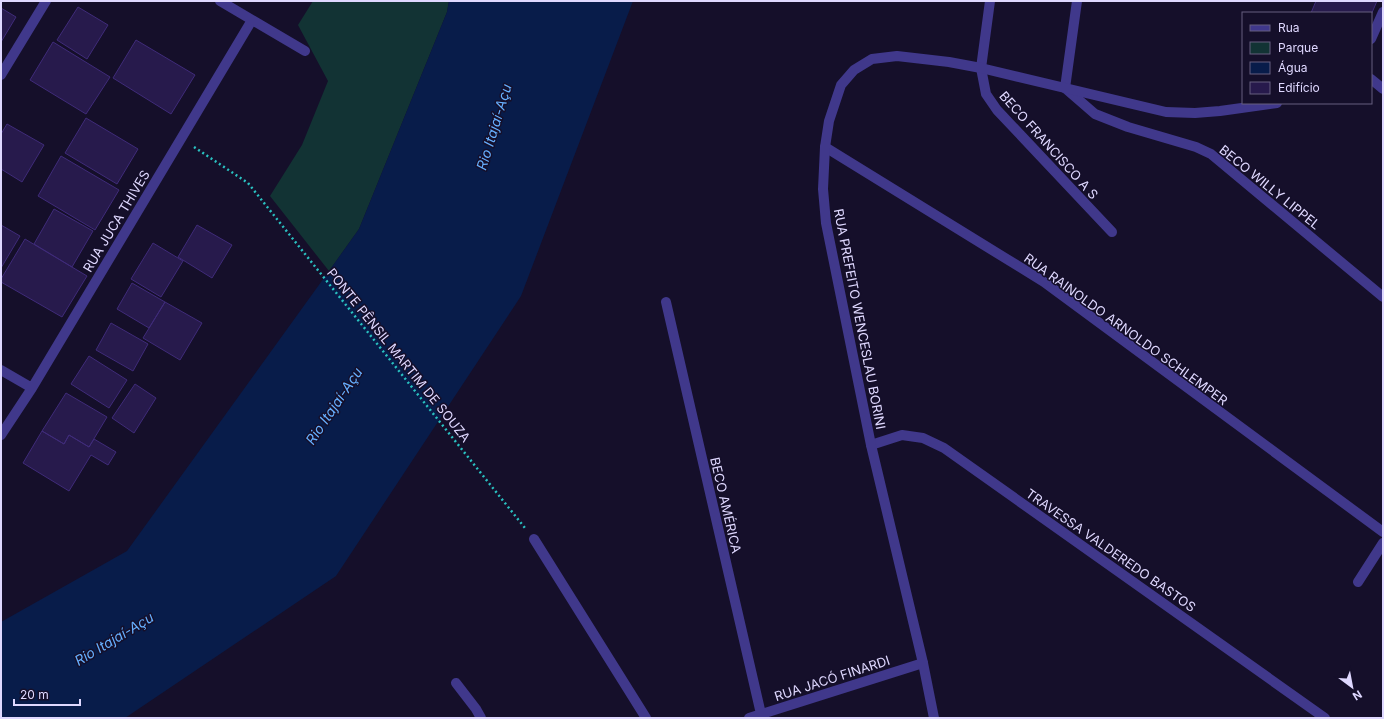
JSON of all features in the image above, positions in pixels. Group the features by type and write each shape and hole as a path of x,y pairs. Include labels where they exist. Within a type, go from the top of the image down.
{"street":[{"path":"1,75 46,1"},
{"path":"220,1 305,51"},
{"name":"BECO FRANCISCO A S","path":"990,1 981,68 986,94 997,110 1112,232"},
{"path":"1065,88 1077,1"},
{"path":"1372,37 1383,12"},
{"name":"RUA JUCA THIVES","path":"1,435 32,388 180,138 252,20"},
{"name":"RUA PREFEITO WENCESLAU BORINI","path":"934,718 923,663 871,446 826,223 823,189 825,147 829,120 841,85 854,70 872,59 897,56 949,62 981,68 1166,112 1195,113 1270,104"},
{"path":"1372,80 1383,89"},
{"name":"BECO WILLY LIPPEL","path":"1065,88 1094,114 1128,127 1189,145 1211,154 1383,297"},
{"name":"RUA RAINOLDO ARNOLDO SCHLEMPER","path":"825,147 1044,282 1383,532"},
{"name":"BECO AMÉRICA","path":"666,302 761,714"},
{"path":"1,370 32,388"},
{"name":"TRAVESSA VALDEREDO BASTOS","path":"871,446 902,436 923,438 944,448 1325,718"},
{"path":"534,539 646,718"},
{"path":"1358,582 1383,542"},
{"name":"RUA JACÓ FINARDI","path":"749,718 923,663"},
{"path":"456,683 481,718"}],"path":[{"name":"PONTE PÊNSIL MARTIM DE SOUZA","path":"180,138 248,183 534,539"}],"green space":[{"path":"313,1 449,1 447,12 359,229 329,271 270,196 302,145 328,81 298,25"}],"water":[{"name":"Rio Itajaí-Açu","path":"449,1 633,1 521,296 336,576 125,718 1,718 1,622 127,551 329,271 359,229 447,12"}],"building":[{"path":"1316,1 1377,1 1372,13 1311,12"},
{"path":"78,7 108,25 87,59 57,40"},
{"path":"1,8 16,17 1,42"},
{"path":"136,40 195,75 171,114 113,78"},
{"path":"53,42 110,77 86,114 30,80"},
{"path":"86,118 138,149 117,184 65,153"},
{"path":"7,124 44,145 22,182 1,169 1,134"},
{"path":"61,156 119,190 95,230 38,196"},
{"path":"54,209 93,231 72,267 34,244"},
{"path":"1,225 20,236 1,268"},
{"path":"197,225 232,245 212,278 178,257"},
{"path":"25,239 87,276 62,317 1,282 1,279"},
{"path":"153,243 183,261 161,297 131,279"},
{"path":"132,283 165,302 149,328 117,309"},
{"path":"165,302 202,323 180,360 143,338"},
{"path":"111,323 148,344 133,371 96,350"},
{"path":"89,356 127,380 109,408 71,384"},
{"path":"135,384 156,398 134,433 112,418"},
{"path":"66,393 107,417 89,447 69,435 64,444 42,431"},
{"path":"42,431 64,444 69,435 89,447 94,439 116,452 108,465 91,455 69,491 23,463"}]}
